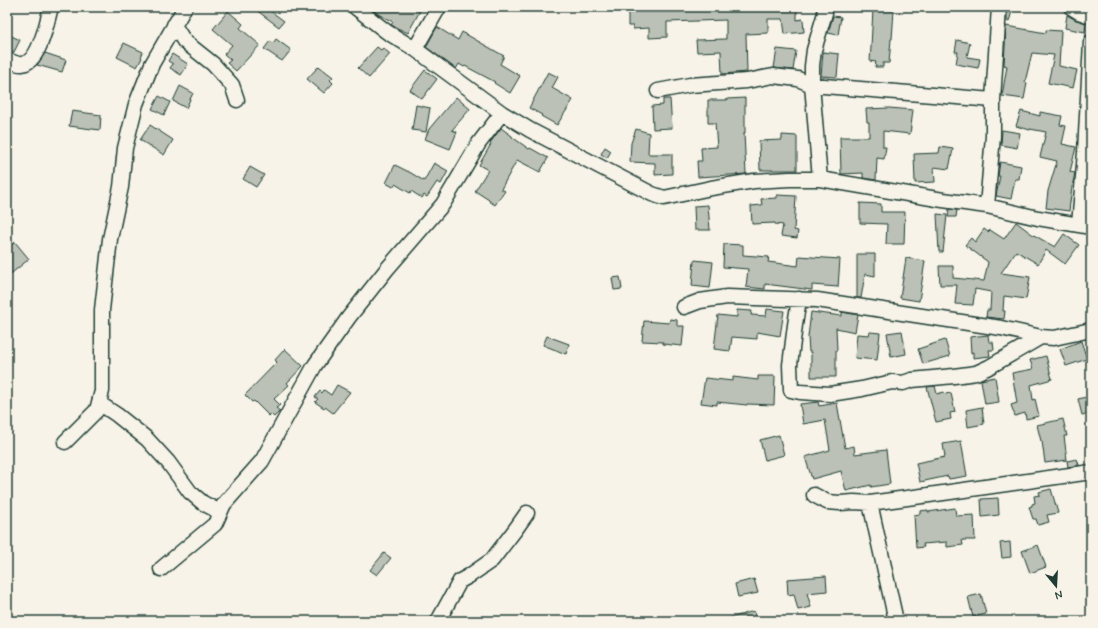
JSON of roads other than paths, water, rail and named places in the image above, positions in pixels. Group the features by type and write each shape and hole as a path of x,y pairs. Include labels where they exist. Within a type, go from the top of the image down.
{"street":[{"path":"7,60 22,64 32,60 39,48 51,7"},
{"path":"65,442 97,410 99,403 102,391 102,310 110,239 120,187 125,148 136,104 152,64 185,7"},
{"path":"355,7 387,32 415,49 502,113 537,134 652,194 664,198 754,181 820,179 987,206 1038,218 1085,226 1084,152 1091,42"},
{"path":"415,49 439,7"},
{"path":"820,179 812,85 812,66 814,50 825,13 824,7"},
{"path":"987,206 993,136 993,100 999,7"},
{"path":"1071,7 1091,16"},
{"path":"174,25 184,41 213,64 232,85 237,100"},
{"path":"658,91 690,85 747,81 774,76 798,79 812,85 993,100"},
{"path":"161,570 215,524 224,504 262,461 315,365 349,317 387,268 443,204 479,143 502,113"},
{"path":"684,307 700,301 727,297 817,300 1001,328 1041,338 1054,338 1091,330"},
{"path":"799,299 794,325 790,364 791,390 800,392 830,394 892,382 903,383 912,380 976,373 1041,338"},
{"path":"99,403 147,439 168,462 190,492 202,503 220,512"},
{"path":"814,495 827,502 870,503 1091,472"},
{"path":"870,503 896,621"},
{"path":"438,621 460,581 492,560 527,513"}]}
